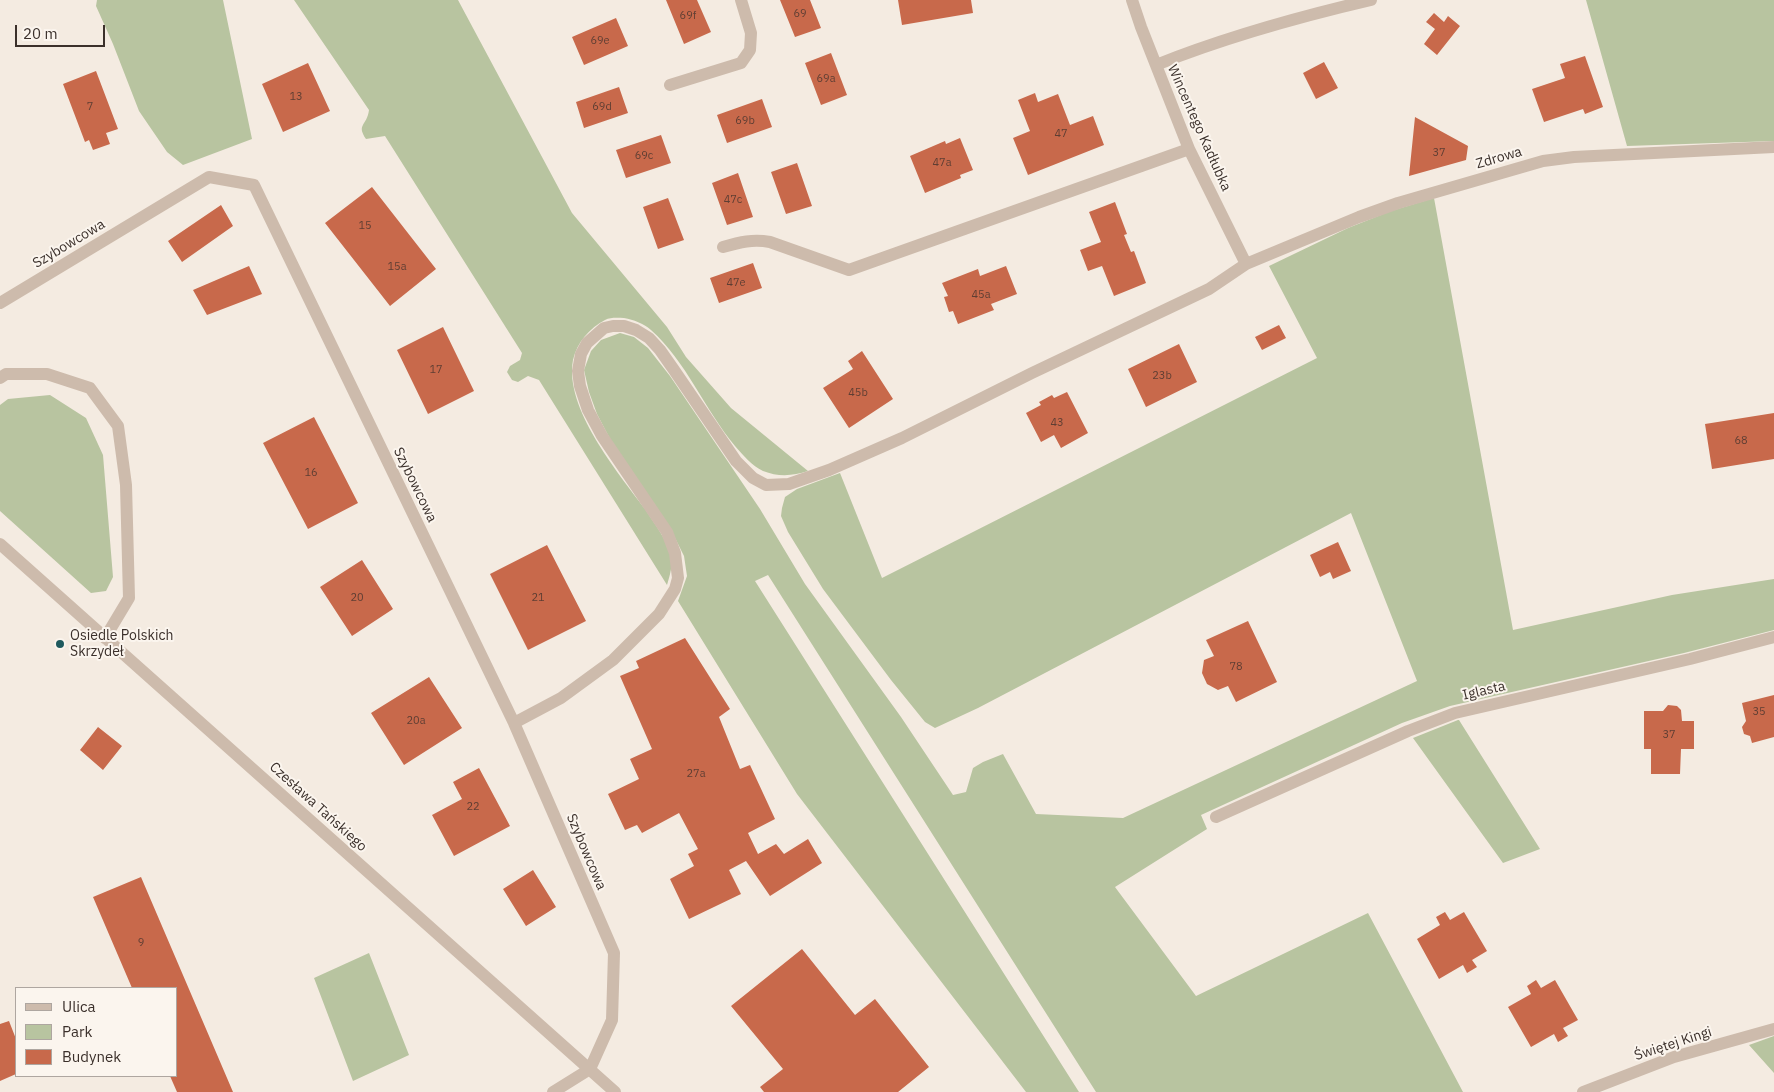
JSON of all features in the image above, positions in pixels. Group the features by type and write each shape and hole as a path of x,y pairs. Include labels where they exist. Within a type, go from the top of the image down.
{"street":[{"path":"670,85 741,63 750,50 751,33 741,0"},
{"name":"Wincentego Kadłubka","path":"1132,0 1189,150 1246,264"},
{"path":"1156,65 1193,50 1271,25 1371,0"},
{"name":"Zdrowa","path":"514,723 561,698 613,660 659,614 675,590 678,578 675,553 667,532 602,436 588,410 580,386 578,371 581,354 587,343 604,328 624,326 636,330 649,338 660,350 736,461 753,478 766,485 778,486 829,470 902,438 1209,288 1246,264 1359,217 1398,203 1543,161 1574,157 1774,147"},
{"path":"723,247 747,240 764,241 850,270 1189,150"},
{"name":"Szybowcowa","path":"0,302 209,177 254,185 514,723 614,953 612,1020 590,1069"},
{"path":"0,378 6,374 47,374 90,388 118,426 126,485 129,598 105,638"},
{"name":"Czesława Tańskiego","path":"0,544 616,1092"},
{"name":"Iglasta","path":"1216,817 1408,731 1455,713 1690,659 1774,637"},
{"name":"Świętej Kingi","path":"1584,1092 1674,1057 1774,1029"},
{"path":"553,1092 590,1069"}],"green space":[{"path":"97,0 223,0 252,139 183,165 167,152 139,111 96,6"},
{"path":"294,0 458,0 572,213 667,327 686,357 731,408 808,471 791,475 774,474 759,469 744,457 724,432 675,356 648,328 624,318 607,319 594,327 581,342 573,360 572,379 577,398 584,418 595,438 660,531 666,543 672,562 667,585 539,380 528,376 518,382 512,380 507,372 510,366 520,360 522,353 385,136 366,139 362,127 369,110"},
{"path":"1586,0 1774,0 1774,141 1627,146"},
{"path":"1434,198 1513,630 1672,595 1774,579 1774,630 1684,653 1450,706 1402,723 1201,815 1207,829 1115,887 1196,996 1368,913 1463,1092 1096,1092 768,575 755,581 1079,1092 1026,1092 797,794 678,601 687,576 684,556 672,532 609,437 597,414 584,370 591,351 601,340 620,333 634,337 648,348 670,376 760,509 805,584 901,717 953,795 966,792 973,768 1003,754 1036,814 1123,818 1417,681 1351,513 978,708 935,728 925,722 891,680 823,589 788,532 781,516 785,497 797,489 840,473 882,578 1317,358 1269,266 1348,228 1391,211"},
{"path":"50,395 86,418 103,455 113,577 106,591 91,593 0,511 0,405 8,399"},
{"path":"1459,720 1540,849 1503,863 1413,738"},
{"path":"369,953 409,1055 353,1081 314,978"},
{"path":"1774,1036 1774,1073 1749,1045"}],"building":[{"path":"666,0 697,0 711,32 684,44"},
{"path":"780,0 810,0 821,28 795,37"},
{"path":"898,0 971,0 973,13 902,25"},
{"path":"1434,13 1444,22 1448,16 1460,26 1437,55 1424,44 1435,29 1426,22"},
{"path":"616,18 628,46 584,65 572,37"},
{"path":"831,53 847,95 821,105 805,63"},
{"path":"1585,56 1603,107 1585,114 1583,109 1544,122 1532,89 1565,78 1560,64"},
{"path":"1324,62 1338,88 1316,99 1303,73"},
{"path":"308,63 330,111 283,132 262,84"},
{"path":"96,71 118,129 106,133 110,144 93,150 89,140 85,142 63,84"},
{"path":"619,87 628,113 584,128 576,102"},
{"path":"1035,93 1038,102 1058,94 1070,125 1093,116 1104,145 1028,175 1013,138 1030,131 1018,100"},
{"path":"762,99 772,127 727,143 717,115"},
{"path":"1415,117 1468,146 1466,160 1409,176"},
{"path":"661,135 671,163 626,178 616,150"},
{"path":"960,138 973,170 960,175 961,178 925,193 910,156 945,141 946,144"},
{"path":"797,163 812,206 786,214 771,172"},
{"path":"738,173 753,217 727,225 712,183"},
{"path":"372,187 436,269 390,306 325,223"},
{"path":"668,198 684,240 658,249 643,207"},
{"path":"1115,202 1127,234 1124,235 1131,252 1134,251 1146,283 1114,296 1102,266 1088,271 1080,250 1101,242 1089,212"},
{"path":"221,205 233,226 182,262 168,241"},
{"path":"753,263 762,288 719,303 710,278"},
{"path":"249,266 262,294 207,315 193,290"},
{"path":"1006,266 1017,294 991,304 994,310 958,324 953,311 949,312 944,297 948,296 942,283 978,269 980,276"},
{"path":"1279,325 1286,338 1262,350 1255,337"},
{"path":"443,327 474,391 428,414 397,350"},
{"path":"1179,344 1197,382 1146,407 1128,369"},
{"path":"862,351 893,399 849,428 823,388 853,369 848,361"},
{"path":"1067,392 1088,433 1061,448 1054,435 1041,442 1026,413 1041,405 1039,402 1052,395 1054,398"},
{"path":"1774,413 1774,459 1712,469 1705,424"},
{"path":"314,417 358,503 308,529 263,443"},
{"path":"1338,542 1351,571 1333,579 1330,572 1320,577 1310,555"},
{"path":"547,545 586,621 528,650 490,574"},
{"path":"362,560 393,609 352,636 320,587"},
{"path":"1248,621 1277,682 1236,702 1228,686 1218,690 1207,684 1202,673 1204,660 1214,656 1206,640"},
{"path":"685,638 730,709 719,717 740,769 750,765 775,819 748,833 758,854 776,844 784,854 808,839 822,863 770,896 746,861 729,870 741,894 689,919 670,879 694,866 688,854 698,849 679,813 642,833 637,825 625,830 608,794 639,779 630,759 652,749 620,676 639,668 636,661"},
{"path":"429,677 462,728 404,765 371,713"},
{"path":"1774,695 1774,737 1752,743 1750,736 1744,734 1742,727 1746,721 1742,703"},
{"path":"1668,705 1677,706 1681,710 1682,721 1694,721 1694,749 1681,749 1680,774 1651,774 1651,749 1644,749 1644,711 1663,711"},
{"path":"98,727 122,746 103,770 80,750"},
{"path":"479,768 510,826 454,856 432,815 462,799 453,782"},
{"path":"533,870 556,907 526,926 503,889"},
{"path":"141,877 233,1092 177,1092 170,1077 178,1077 178,987 132,987 93,897"},
{"path":"1445,912 1450,920 1464,912 1487,951 1472,960 1477,967 1467,973 1463,965 1439,979 1417,939 1440,925 1436,917"},
{"path":"802,949 855,1015 875,999 929,1067 898,1092 764,1092 760,1087 783,1069 731,1006"},
{"path":"1536,980 1541,988 1555,980 1578,1020 1563,1028 1568,1036 1558,1042 1554,1034 1531,1047 1508,1007 1531,994 1527,986"},
{"path":"9,1021 15,1036 15,1074 0,1081 0,1024"}],"place":[{"name":"Osiedle Polskich Skrzydeł","path":"60,644"}]}
